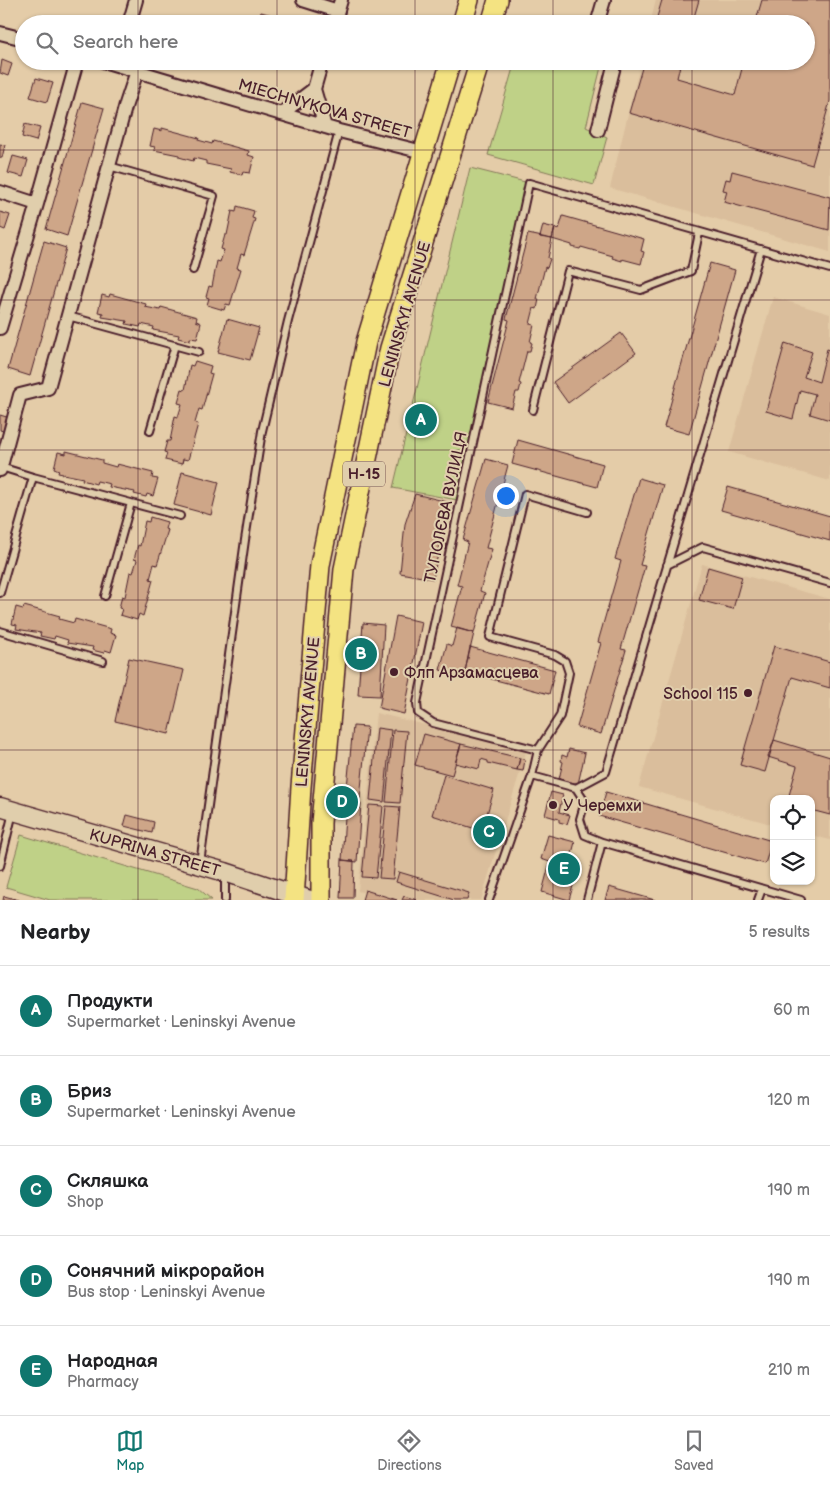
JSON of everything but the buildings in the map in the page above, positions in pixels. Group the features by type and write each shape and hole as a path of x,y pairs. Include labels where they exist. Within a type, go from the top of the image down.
{"main road":[{"path":"465,15 469,0"},
{"path":"494,15 498,0"},
{"name":"LENINSKYI AVENUE","path":"299,898 301,787 320,566 366,342 448,70"},
{"name":"LENINSKYI AVENUE","path":"321,900 321,822 344,570 390,348 477,70"},
{"name":"KUPRINA STREET","path":"7,809 225,872 299,898"}],"street":[{"path":"132,15 136,0"},
{"path":"303,0 339,5"},
{"path":"600,15 604,0"},
{"path":"0,32 15,36"},
{"path":"0,328 38,204 75,70"},
{"path":"0,468 20,395 48,388 134,70"},
{"name":"MIECHNYKOVA STREET","path":"147,70 281,114 423,152"},
{"path":"319,70 314,89 325,127"},
{"path":"598,130 613,70"},
{"path":"281,114 314,89"},
{"path":"0,192 38,204"}],"lane":[{"path":"200,865 262,431 288,321 339,131"},
{"path":"109,166 214,196 193,270"},
{"name":"ТУПОЛЄВА ВУЛИЦЯ","path":"538,750 434,723 418,714 417,703 530,183 699,232"},
{"path":"533,410 568,270 641,290 691,271 699,232 830,269"},
{"path":"532,776 576,788 606,772 761,249"},
{"path":"68,316 199,352"},
{"path":"150,431 175,345"},
{"path":"0,468 180,516"},
{"path":"0,593 32,477"},
{"path":"489,900 532,776 538,750 560,716 569,673 565,661 555,655 490,637 525,494 587,512"},
{"path":"105,596 131,503"},
{"path":"667,565 703,547 830,583"},
{"path":"0,631 104,661"},
{"path":"576,788 584,802 580,819 585,835 602,842 801,900"},
{"path":"0,862 7,809"},
{"path":"587,900 602,842"},
{"path":"225,872 225,900"},
{"path":"758,900 762,889"}],"shaded area":[{"path":"656,0 830,0 830,252 610,188 639,70 815,70 815,15 652,15"},
{"path":"773,297 830,314 830,481 729,452"},
{"name":"School 115","path":"702,564 830,599 830,840 815,836 815,795 770,795 770,824 639,787"},
{"path":"376,713 527,749 481,900 388,900 358,891"}],"green space":[{"path":"512,70 600,70 586,127 607,137 594,185 488,155"},
{"path":"470,168 529,183 457,500 393,488"},
{"path":"21,835 198,888 212,900 50,900 6,887"}],"place":[{"name":"Продукти","path":"421,420"},
{"name":"Бриз","path":"361,654"},
{"name":"Флп Арзамасцева","path":"394,672"},
{"name":"School 115","path":"748,693"},
{"name":"Сонячний мікрорайон","path":"342,802"},
{"name":"У Черемхи","path":"553,805"},
{"name":"Скляшка","path":"489,832"},
{"name":"Народная","path":"564,869"}]}
